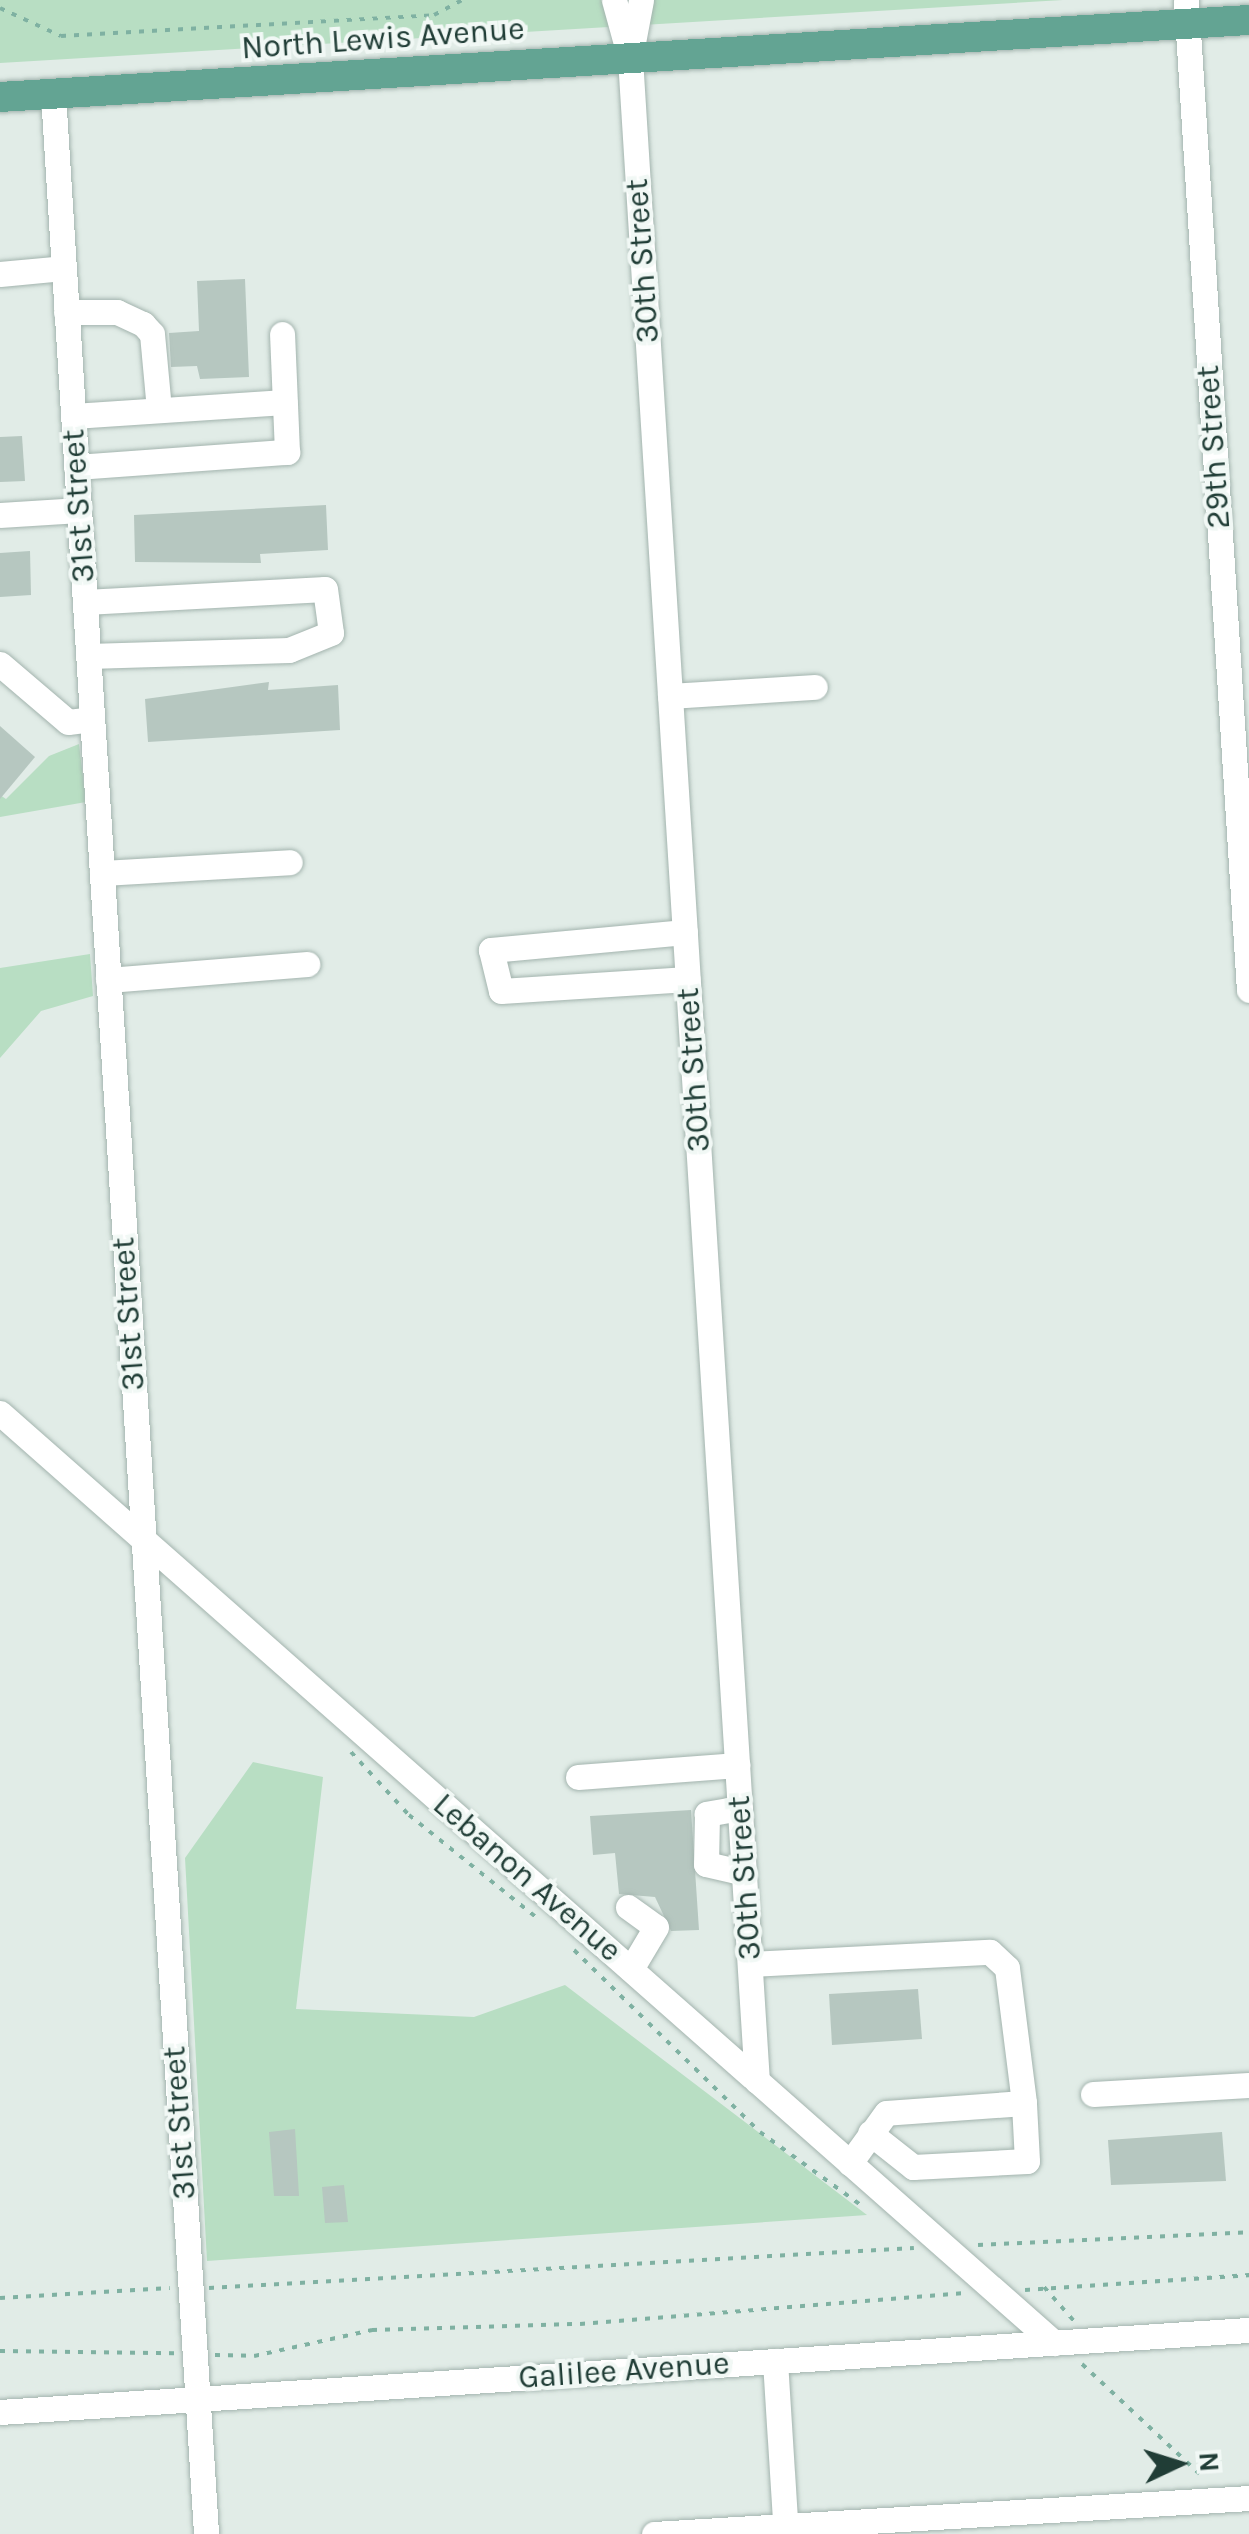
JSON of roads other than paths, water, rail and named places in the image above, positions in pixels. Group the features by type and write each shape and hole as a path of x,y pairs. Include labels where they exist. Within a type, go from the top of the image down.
{"main road":[{"name":"North Lewis Avenue","path":"0,98 630,58 1186,12 1249,20"}],"street":[{"path":"614,0 630,58"},
{"path":"630,58 641,0"},
{"name":"29th Street","path":"1186,12 1249,990"},
{"name":"30th Street","path":"630,58 757,2081"},
{"name":"31st Street","path":"53,94 206,2534"},
{"path":"0,274 63,268"},
{"path":"66,312 116,312 143,324 152,334 159,410"},
{"path":"76,466 288,452 282,334"},
{"path":"73,416 285,402"},
{"path":"0,515 79,510"},
{"path":"85,602 325,589 331,632 290,650 88,656"},
{"path":"0,664 68,722 92,719"},
{"path":"670,696 814,688"},
{"path":"102,873 290,862"},
{"path":"685,932 491,950 501,991 688,980"},
{"path":"108,980 307,964"},
{"name":"Lebanon Avenue","path":"0,1413 1054,2343"},
{"path":"578,1777 738,1765"},
{"path":"740,1808 707,1814 706,1864 744,1873"},
{"path":"628,1907 656,1927 631,1970"},
{"path":"750,1964 994,1954 1011,1979 1026,2162 913,2167 870,2133"},
{"path":"1093,2094 1249,2085"},
{"path":"850,2163 886,2113 1024,2104"},
{"name":"Galilee Avenue","path":"0,2412 1249,2330"},
{"path":"775,2361 786,2530"},
{"path":"654,2534 786,2530 1249,2498"}]}
